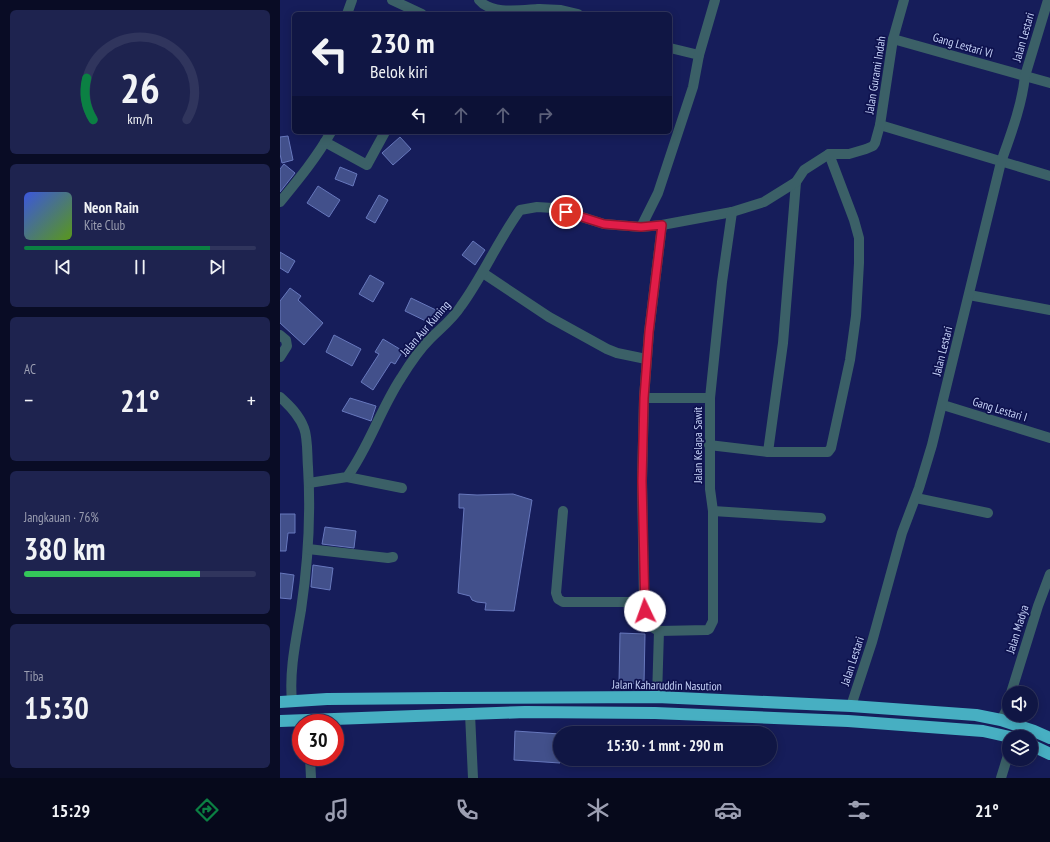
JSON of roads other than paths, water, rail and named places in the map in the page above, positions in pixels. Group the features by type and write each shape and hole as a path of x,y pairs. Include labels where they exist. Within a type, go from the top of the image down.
{"highway":[{"name":"Jalan Kaharuddin Nasution","path":"286,702 444,698 657,697 851,706 976,714 1001,720 1050,738"},
{"path":"562,712 563,698"},
{"path":"344,720 470,714 562,712 655,713 848,721 984,731 1002,735"},
{"path":"280,721 292,721"},
{"path":"1038,748 1050,754"}],"street":[{"path":"347,12 352,0"},
{"path":"392,0 418,12"},
{"path":"479,0 487,7 508,11 538,12 561,10 570,12"},
{"path":"641,227 658,193 693,88 699,56 715,0"},
{"name":"Jalan Gurami Indah","path":"829,154 849,154 866,149 875,143 880,126 893,39 904,0"},
{"name":"Jalan Lestari","path":"851,706 872,642 902,533 916,498 932,445 970,295 1001,162 1022,96 1025,76 1048,0"},
{"name":"Gang Lestari VI","path":"893,39 1050,83"},
{"path":"672,49 699,56"},
{"path":"880,126 1050,176"},
{"path":"280,202 330,134"},
{"path":"325,142 367,164 384,134"},
{"path":"641,227 662,225 732,212 764,202 796,182 804,170 829,154 854,220 859,238 856,316 850,360 830,451 822,453 768,452 709,445"},
{"path":"768,452 783,343 796,182"},
{"name":"Jalan Aur Kuning","path":"347,477 357,463 400,380 417,355 461,307 520,210 537,207 553,208 604,224 641,227"},
{"name":"Jalan Kelapa Sawit","path":"659,631 707,630 713,621 713,511 710,489 709,445 710,398 722,282 732,212"},
{"path":"657,697 659,631 647,624 644,602 642,481 646,359 662,225"},
{"path":"483,272 549,317 607,349 617,353 646,359"},
{"path":"970,295 1050,310"},
{"path":"280,335 286,340 287,346 280,357"},
{"path":"280,397 293,409 305,430 309,483 308,549 301,610 296,634 291,691 286,702"},
{"path":"644,398 710,398"},
{"name":"Gang Lestari I","path":"943,405 1050,438"},
{"path":"309,483 347,477 402,488"},
{"path":"916,498 988,513"},
{"path":"563,511 556,593 558,599 562,602 644,602"},
{"path":"713,511 822,518"},
{"path":"308,549 388,558 393,557"},
{"name":"Jalan Madya","path":"1013,686 1038,606 1050,574"},
{"path":"470,714 473,778"},
{"path":"310,766 311,778"},
{"path":"1001,778 1005,766"}]}
